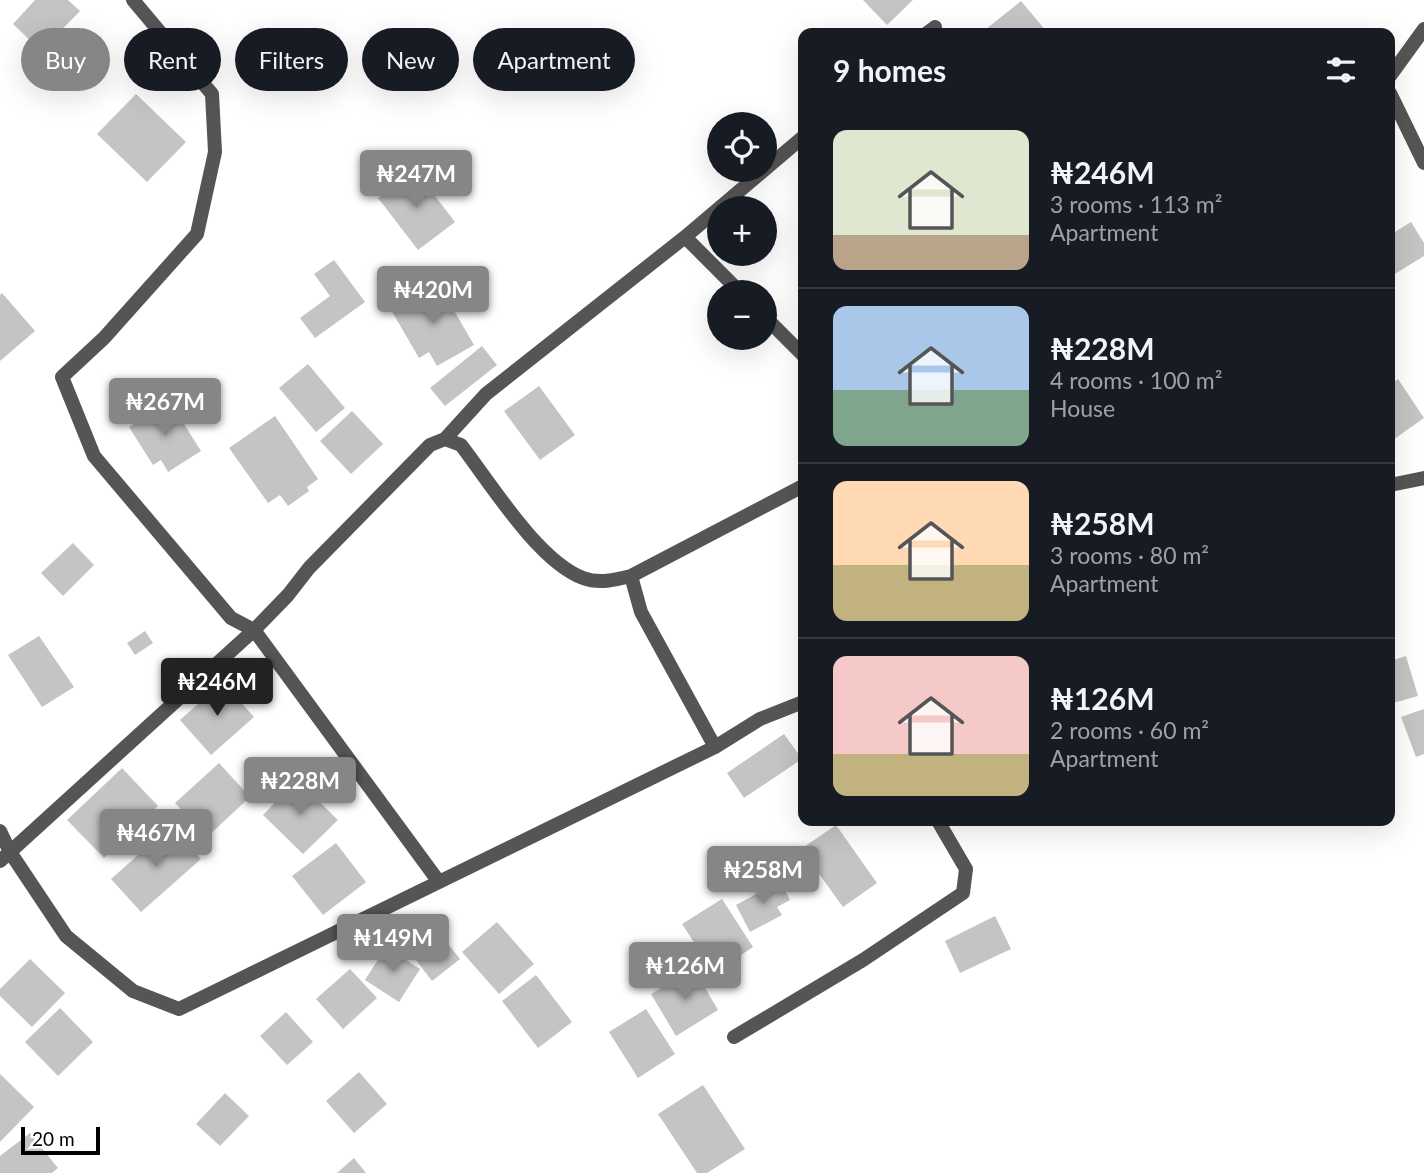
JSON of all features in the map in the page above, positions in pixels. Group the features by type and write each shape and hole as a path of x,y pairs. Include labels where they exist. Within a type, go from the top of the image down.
{"street":[{"path":"133,0 212,94 215,152 197,234 104,338 62,377 94,456 231,618 254,630 439,882"},
{"path":"1395,69 1424,29"},
{"path":"1395,103 1424,163"},
{"path":"5,856 254,630 288,596 309,568 359,515 430,445 445,439 486,394 685,237 798,142"},
{"path":"685,237 728,280"},
{"path":"777,329 798,350"},
{"path":"445,439 461,444 539,547 560,566 585,579 608,581 631,576 798,489"},
{"path":"1395,484 1424,478"},
{"path":"631,576 641,612 715,747"},
{"path":"0,831 5,856 66,936 133,991 179,1009 715,747 760,719 798,704"},
{"path":"734,1037 863,960 963,893 966,869 941,826"}],"building":[{"path":"35,0 68,0 80,11 63,28 21,28 21,32 13,24"},
{"path":"863,0 913,0 887,25"},
{"path":"1021,1 1044,28 987,28"},
{"path":"136,94 186,142 147,182 97,134"},
{"path":"415,170 455,222 418,250 378,198"},
{"path":"1411,222 1424,243 1424,256 1395,274 1395,232"},
{"path":"334,260 365,302 315,338 300,318 330,296 314,274"},
{"path":"438,283 474,345 437,366 429,352 419,358 391,310"},
{"path":"2,293 35,331 0,361 0,295"},
{"path":"482,346 497,365 445,406 430,388"},
{"path":"308,364 345,408 316,432 279,388"},
{"path":"1398,379 1424,418 1395,438 1395,381"},
{"path":"539,386 575,435 540,460 504,411"},
{"path":"170,402 201,451 168,472 161,460 153,465 129,427"},
{"path":"352,411 383,444 351,474 320,441"},
{"path":"275,416 318,479 307,487 309,491 288,506 280,495 268,503 229,448"},
{"path":"73,543 94,565 63,596 41,573"},
{"path":"145,631 153,643 135,655 127,643"},
{"path":"39,636 74,687 42,707 8,655"},
{"path":"1406,656 1418,696 1395,703 1395,659"},
{"path":"223,682 254,717 211,755 180,720"},
{"path":"1424,709 1424,754 1416,757 1401,717"},
{"path":"784,734 798,753 798,762 744,798 727,773"},
{"path":"219,763 250,797 207,837 175,803"},
{"path":"122,768 158,806 104,858 67,820"},
{"path":"297,780 338,820 303,854 263,815"},
{"path":"171,826 201,859 141,912 111,879"},
{"path":"837,826 877,883 843,907 801,849"},
{"path":"336,843 366,882 323,915 292,876"},
{"path":"780,881 790,900 777,907 782,915 750,932 736,905"},
{"path":"722,899 753,947 714,973 682,924"},
{"path":"995,916 1011,949 960,973 945,941"},
{"path":"497,922 534,964 499,994 462,952"},
{"path":"437,930 460,959 432,981 409,951"},
{"path":"386,947 420,969 399,1002 365,980"},
{"path":"30,959 65,993 32,1027 0,996 0,989"},
{"path":"350,969 377,998 343,1029 316,999"},
{"path":"694,969 718,1010 676,1036 651,994"},
{"path":"536,975 572,1022 538,1048 502,1001"},
{"path":"60,1008 93,1042 58,1076 25,1042"},
{"path":"646,1009 675,1054 638,1078 609,1032"},
{"path":"286,1012 313,1042 287,1065 260,1036"},
{"path":"359,1072 387,1104 354,1133 326,1101"},
{"path":"0,1074 34,1107 0,1142"},
{"path":"703,1085 745,1149 707,1173 697,1173 658,1114"},
{"path":"225,1093 249,1116 220,1146 196,1124"},
{"path":"30,1133 58,1168 52,1173 0,1173 0,1156"},
{"path":"354,1158 366,1173 337,1173"}]}
